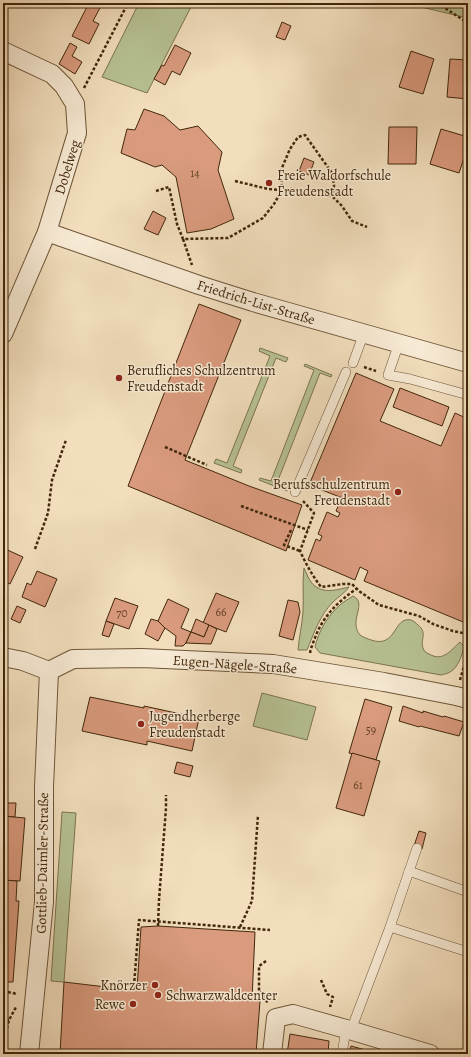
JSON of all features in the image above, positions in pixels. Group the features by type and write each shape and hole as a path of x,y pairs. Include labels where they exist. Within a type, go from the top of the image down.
{"street":[{"path":"3,51 52,74 64,86 75,104"},
{"name":"Dobelweg","path":"3,334 47,232 77,133 75,104"},
{"name":"Friedrich-List-Straße","path":"47,232 198,285 468,363"},
{"path":"3,657 23,661 49,670"},
{"name":"Eugen-Nägele-Straße","path":"49,670 73,659 142,658 273,664 384,682 462,698"},
{"name":"Gottlieb-Daimler-Straße","path":"29,1054 44,902 44,788 49,670"},
{"path":"272,1054 276,1018 293,1014 349,1029 430,1054"}],"lane":[{"path":"353,363 364,333"},
{"path":"399,343 388,375 468,395"},
{"path":"295,492 346,372"},
{"path":"342,1054 349,1029 390,927 417,848"},
{"path":"409,871 468,892"},
{"path":"390,927 468,952"}],"path":[{"path":"75,104 128,3"},
{"path":"437,3 468,23"},
{"path":"182,239 228,238 263,218 274,204 282,190 281,170 290,149 298,137 305,134 332,173 334,185 333,198"},
{"path":"235,181 268,189 282,190 293,188 323,192 342,206 352,221 367,227"},
{"path":"156,191 169,187 177,224 198,285"},
{"path":"35,548 48,513 52,480 66,440"},
{"path":"165,447 207,465"},
{"path":"241,506 308,530"},
{"path":"300,551 314,513"},
{"path":"291,530 284,545 300,551 313,577 321,587 352,584 356,589 379,605 419,616 433,624 468,634"},
{"path":"306,669 311,649 320,625 328,613 339,602 356,589"},
{"path":"462,698 468,652"},
{"path":"158,926 166,795"},
{"path":"240,927 252,901 258,815"},
{"path":"134,986 138,920 270,930"},
{"path":"266,961 259,966 260,991 276,1018"},
{"path":"321,980 326,994 333,997 325,1023"},
{"path":"3,991 17,994"},
{"path":"3,1020 8,1020"}],"green space":[{"path":"139,3 193,3 147,93 102,77"},
{"path":"404,3 468,3 468,18"},
{"path":"260,348 288,358 286,362 276,358 233,466 242,470 241,473 214,463 216,459 227,463 270,356 259,351"},
{"path":"305,364 332,375 331,377 320,373 277,483 288,487 287,491 259,480 260,478 271,481 314,370 304,366"},
{"path":"304,568 311,582 319,589 329,590 349,587 328,607 324,613 307,650 298,650 303,612"},
{"path":"353,596 359,603 356,624 360,635 379,642 390,637 405,620 414,621 423,631 422,645 425,652 428,654 438,657 442,656 460,642 464,647 461,657 453,670 447,674 441,675 320,653 315,647 318,636 324,624 331,614 343,602"},
{"path":"262,693 316,707 307,740 253,726"},
{"path":"62,812 76,813 64,982 51,981"}],"building":[{"path":"89,3 96,3 101,6 93,21 99,24 89,44 72,36"},
{"path":"282,22 291,26 285,40 276,37"},
{"path":"70,43 77,47 72,56 82,62 75,74 59,64"},
{"path":"175,45 191,53 180,75 172,71 165,85 154,79 162,65 164,66"},
{"path":"411,51 434,59 423,94 399,87"},
{"path":"450,59 468,60 468,99 447,97"},
{"path":"144,109 164,116 180,130 198,126 222,152 218,170 234,219 211,229 187,233 176,177 162,165 155,167 121,153 127,129 135,130"},
{"path":"389,127 417,127 416,164 388,164"},
{"path":"441,129 468,137 468,146 459,173 430,164"},
{"path":"304,158 314,162 309,175 299,171"},
{"path":"153,211 166,218 158,235 144,229"},
{"name":"Berufliches Schulzentrum Freudenstadt","path":"199,304 241,320 185,460 249,486 302,505 286,551 128,486"},
{"name":"Berufsschulzentrum Freudenstadt","path":"356,373 394,389 380,421 441,446 455,413 468,419 468,624 364,581 368,571 360,567 355,580 308,560 316,539 320,541 322,536 318,534 327,512 338,517 340,513 336,511 339,504 342,506 345,499 309,485"},
{"path":"400,388 449,407 442,426 393,407"},
{"path":"3,548 23,557 10,584 3,581"},
{"path":"37,571 57,579 45,607 22,597 27,583 31,585"},
{"path":"216,593 239,602 226,632 203,623"},
{"path":"115,598 138,606 129,629 106,621"},
{"path":"168,599 189,609 181,628 191,632 183,646 175,646 176,636 158,621"},
{"path":"288,600 298,602 300,612 293,640 279,636"},
{"path":"17,606 26,610 20,623 11,619"},
{"path":"151,619 158,621 165,628 158,641 145,634"},
{"path":"196,619 209,625 204,637 191,632"},
{"path":"106,621 114,624 109,637 102,635"},
{"path":"209,625 217,629 211,644 186,643 191,632 204,637"},
{"name":"Jugendherberge Freudenstadt","path":"90,697 144,708 144,706 199,718 192,751 147,741 147,745 82,731"},
{"path":"365,699 392,707 376,760 349,753"},
{"path":"403,706 423,713 423,711 464,722 459,736 399,721"},
{"path":"352,753 380,761 364,816 336,808"},
{"path":"177,762 193,766 190,777 174,773"},
{"path":"3,803 16,803 15,817 3,816"},
{"path":"3,816 25,818 20,881 3,880"},
{"path":"419,831 426,833 422,849 414,846"},
{"path":"3,880 17,881 16,901 19,901 13,982 3,982"},
{"name":"Schwarzwaldcenter","path":"158,926 255,932 252,1000 260,1001 256,1054 60,1054 64,982 123,989 137,989 141,927"},
{"path":"290,1034 329,1041 328,1054 287,1054"},
{"path":"351,1046 380,1054 349,1054"}],"place":[{"name":"Freie Waldorfschule Freudenstadt","path":"269,183"},
{"name":"Berufliches Schulzentrum Freudenstadt","path":"119,378"},
{"name":"Berufsschulzentrum Freudenstadt","path":"398,492"},
{"name":"Jugendherberge Freudenstadt","path":"141,724"},
{"name":"Knörzer","path":"155,985"},
{"name":"Schwarzwaldcenter","path":"158,995"},
{"name":"Rewe","path":"133,1004"}]}
